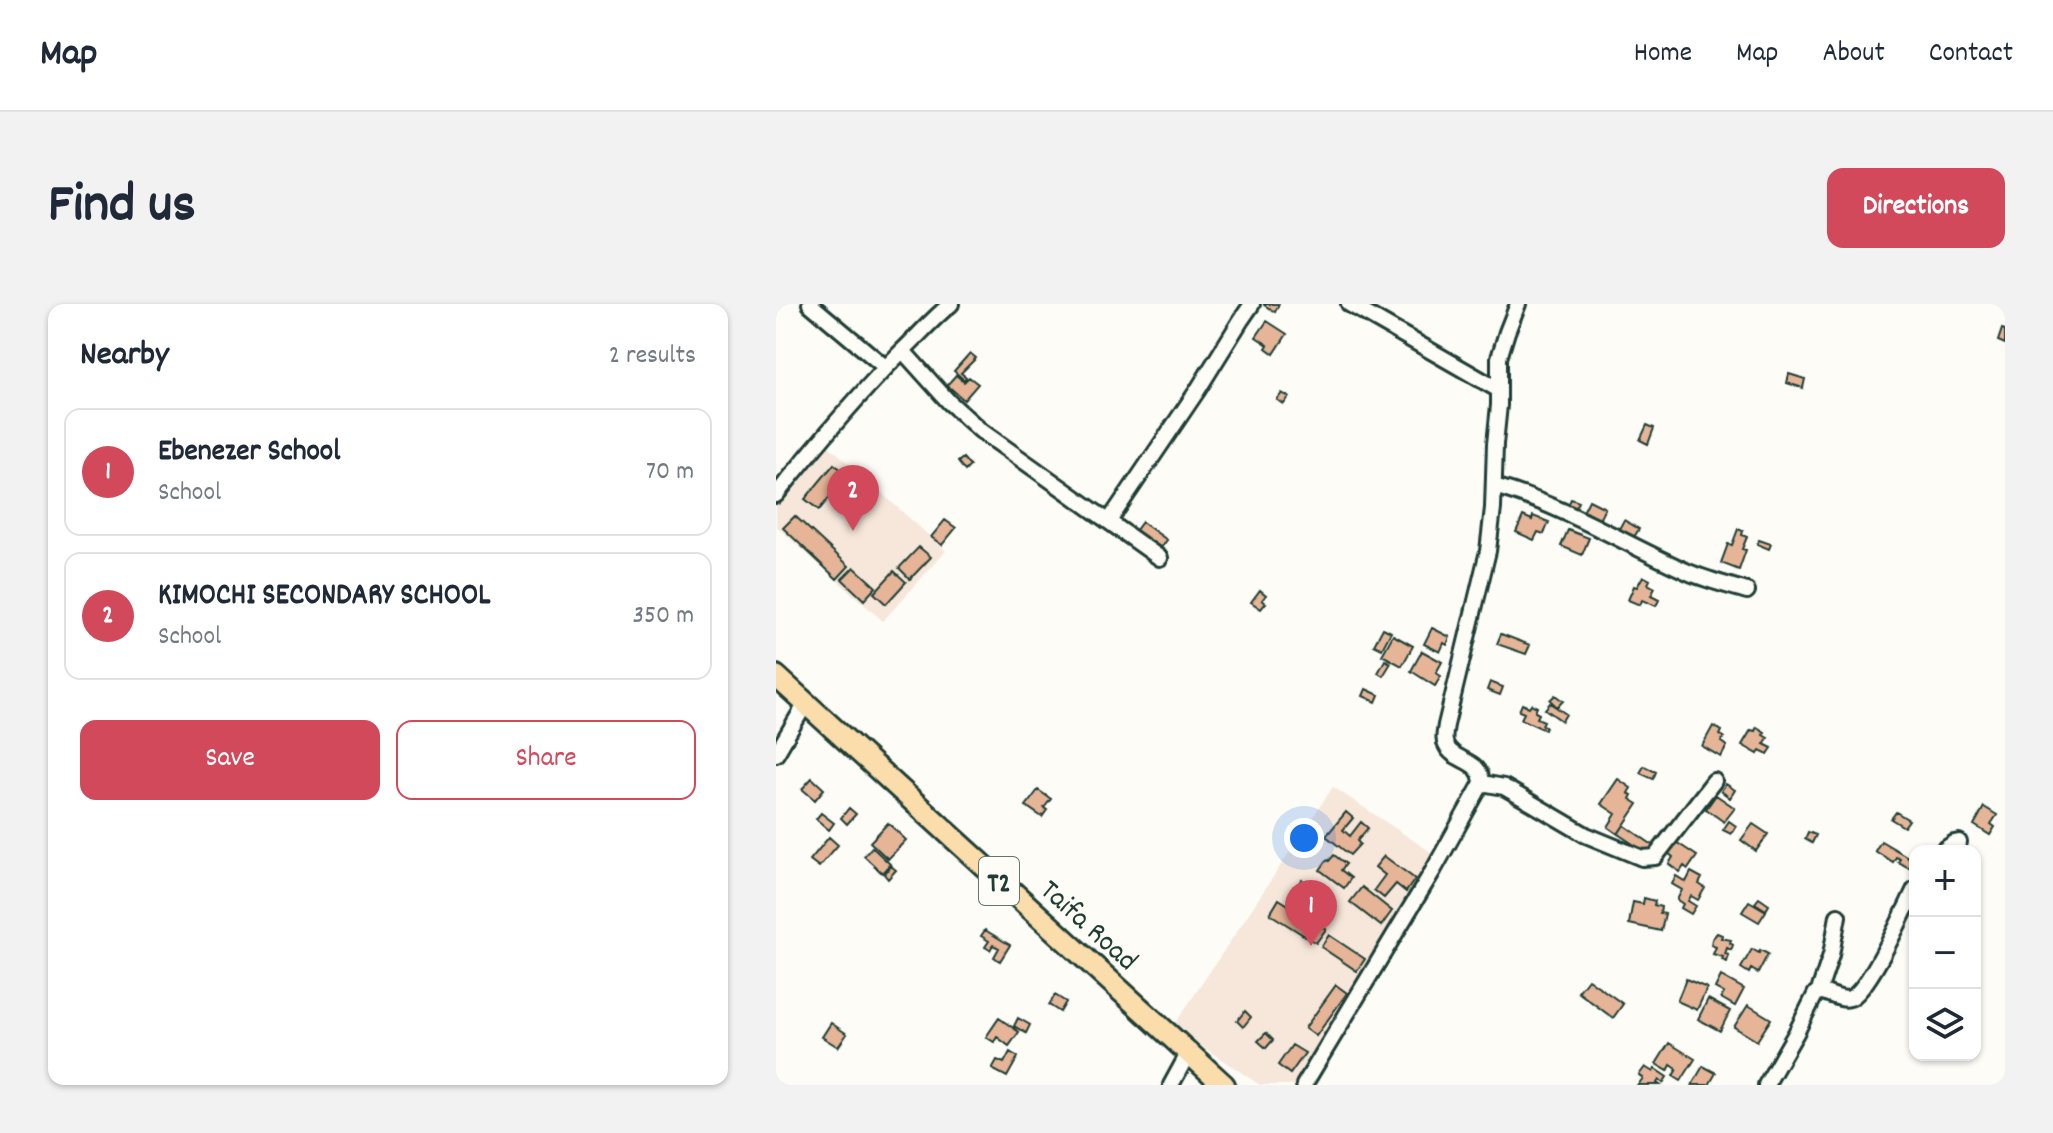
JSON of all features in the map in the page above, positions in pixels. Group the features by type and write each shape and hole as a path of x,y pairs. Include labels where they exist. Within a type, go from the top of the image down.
{"highway":[{"name":"Taifa Road","path":"776,676 1224,1085"}],"street":[{"path":"810,304 885,367"},
{"path":"776,495 885,367 951,304"},
{"path":"1109,521 1252,304"},
{"path":"1349,304 1499,390"},
{"path":"1304,1085 1426,883 1482,783 1482,775 1472,764 1449,751 1444,743 1488,551 1499,358 1518,304"},
{"path":"903,351 971,423 1160,558"},
{"path":"1494,486 1555,507 1691,573 1747,591"},
{"path":"776,754 806,703"},
{"path":"1482,783 1504,787 1586,835 1642,858 1655,857 1714,781"},
{"path":"1951,845 1959,842"},
{"path":"1819,991 1851,998 1861,990 1909,901"},
{"path":"1766,1085 1819,991 1831,955 1838,916"},
{"path":"1171,1085 1189,1052"}],"shaded area":[{"path":"828,445 946,551 883,621 776,526 776,502"},
{"path":"1333,787 1449,864 1301,1085 1260,1085 1173,1027"}],"building":[{"path":"1264,304 1279,304 1275,312"},
{"path":"1267,321 1287,334 1274,354 1266,348 1268,345 1256,337"},
{"path":"2002,329 2005,330 2005,344 1998,341"},
{"path":"970,353 976,358 961,373 966,377 964,380 954,371"},
{"path":"1789,374 1805,379 1803,388 1787,383"},
{"path":"956,375 964,382 969,377 978,384 964,400 947,385"},
{"path":"1282,393 1289,397 1284,404 1277,400"},
{"path":"1647,425 1654,428 1648,444 1640,440"},
{"path":"963,458 970,466 965,471 958,462"},
{"path":"834,464 848,475 819,510 805,499"},
{"path":"1571,499 1579,502 1573,513 1566,509"},
{"path":"1589,500 1605,508 1599,520 1583,512"},
{"path":"795,516 849,566 837,579 783,528"},
{"path":"1523,516 1549,522 1544,534 1538,532 1534,540 1516,532"},
{"path":"945,520 956,528 942,545 931,537"},
{"path":"1624,520 1639,529 1634,537 1619,529"},
{"path":"1142,522 1167,540 1157,553 1133,534"},
{"path":"1738,529 1747,537 1739,570 1721,563"},
{"path":"1568,530 1589,538 1582,555 1561,546"},
{"path":"1759,540 1771,544 1769,549 1757,544"},
{"path":"919,547 931,557 910,579 899,568"},
{"path":"854,567 876,587 864,600 842,579"},
{"path":"894,571 906,582 886,604 874,593"},
{"path":"1643,576 1655,588 1651,596 1659,600 1656,606 1642,600 1640,605 1628,600"},
{"path":"1260,590 1266,595 1262,600 1266,603 1261,609 1251,602"},
{"path":"1383,628 1391,632 1382,649 1374,645"},
{"path":"1432,628 1450,637 1440,652 1424,644"},
{"path":"1501,634 1530,645 1526,654 1497,644"},
{"path":"1393,635 1413,646 1402,666 1382,655"},
{"path":"1422,651 1442,662 1436,673 1441,676 1435,686 1411,671"},
{"path":"1385,660 1391,663 1383,676 1378,673"},
{"path":"1490,682 1503,687 1500,695 1487,690"},
{"path":"1366,689 1379,695 1376,702 1363,696"},
{"path":"1555,695 1563,701 1557,707 1550,700"},
{"path":"1550,703 1566,714 1562,721 1545,709"},
{"path":"1522,704 1537,707 1537,718 1544,721 1542,725 1546,727 1545,730 1521,719 1524,713 1519,711"},
{"path":"1713,726 1722,731 1720,735 1724,737 1721,742 1727,746 1721,757 1702,746"},
{"path":"1757,727 1768,738 1764,744 1772,748 1768,754 1760,750 1758,754 1742,745 1751,730 1755,731"},
{"path":"1644,766 1656,772 1653,779 1640,773"},
{"path":"812,778 824,789 815,800 802,789"},
{"path":"1618,779 1631,788 1628,793 1632,795 1630,799 1638,804 1618,834 1608,827 1616,814 1601,804"},
{"path":"1726,784 1735,790 1730,798 1721,791"},
{"path":"1038,790 1051,799 1042,817 1026,806"},
{"path":"1716,795 1735,808 1724,822 1706,809"},
{"path":"1984,807 1997,815 1991,824 1995,827 1990,835 1974,825"},
{"path":"849,808 856,814 847,824 841,818"},
{"path":"1346,812 1353,818 1343,830 1350,836 1361,822 1368,828 1350,855 1326,836"},
{"path":"1896,812 1909,820 1904,827 1891,819"},
{"path":"821,813 834,823 829,830 816,819"},
{"path":"1729,821 1736,826 1731,834 1723,830"},
{"path":"888,823 906,840 888,859 870,842"},
{"path":"1753,824 1768,834 1756,851 1741,840"},
{"path":"1624,825 1654,846 1648,854 1618,834"},
{"path":"1808,832 1816,835 1812,843 1805,839"},
{"path":"829,837 838,845 819,867 810,860"},
{"path":"1881,841 1909,858 1909,868 1898,862 1900,859 1896,857 1893,862 1875,851"},
{"path":"1676,842 1697,856 1688,869 1684,866 1680,872 1669,864 1673,857 1668,853"},
{"path":"872,847 890,864 882,873 864,856"},
{"path":"1334,855 1346,864 1341,870 1351,878 1344,888 1320,870"},
{"path":"1384,856 1415,879 1406,892 1396,884 1384,898 1374,890 1385,875 1375,867"},
{"path":"891,866 896,870 888,879 884,874"},
{"path":"1691,872 1702,878 1699,884 1705,888 1698,900 1691,896 1688,901 1696,906 1691,914 1681,908 1683,904 1677,900 1682,890 1672,884 1676,876 1686,882"},
{"path":"1302,880 1331,900 1320,916 1291,896"},
{"path":"1362,887 1392,911 1381,926 1350,902"},
{"path":"1644,898 1655,901 1654,905 1661,907 1660,913 1665,914 1661,931 1629,924 1633,902 1643,904"},
{"path":"1759,898 1769,905 1766,910 1755,903"},
{"path":"1279,899 1326,929 1316,943 1270,914"},
{"path":"1749,901 1766,911 1759,922 1742,912"},
{"path":"985,930 1010,945 1000,961 994,957 999,948 993,945 990,950 985,947 989,941 981,936"},
{"path":"1717,933 1722,935 1721,938 1731,940 1733,945 1731,950 1727,948 1727,962 1713,954 1716,947 1711,945 1712,939"},
{"path":"1329,935 1365,959 1357,971 1321,947"},
{"path":"1752,949 1768,954 1758,973 1751,969 1749,973 1741,968"},
{"path":"1721,976 1744,989 1735,1006 1721,998 1724,993 1715,988"},
{"path":"1588,979 1623,1004 1613,1018 1578,992"},
{"path":"1686,979 1707,988 1697,1010 1677,1001"},
{"path":"1336,985 1347,993 1316,1036 1305,1028"},
{"path":"1055,995 1066,1002 1060,1012 1049,1005"},
{"path":"1708,999 1730,1011 1720,1031 1698,1019"},
{"path":"1748,1005 1771,1019 1757,1041 1734,1027"},
{"path":"1245,1011 1251,1017 1243,1027 1237,1021"},
{"path":"999,1018 1019,1032 1009,1046 997,1037 994,1042 986,1037"},
{"path":"1018,1018 1030,1025 1026,1033 1014,1026"},
{"path":"831,1023 847,1034 838,1047 822,1037"},
{"path":"1266,1033 1273,1040 1266,1048 1258,1041"},
{"path":"1669,1043 1695,1059 1681,1081 1673,1076 1677,1069 1671,1065 1668,1071 1656,1064"},
{"path":"1292,1045 1305,1053 1290,1074 1278,1065"},
{"path":"1010,1052 1018,1057 1007,1077 992,1069 997,1060 1004,1063"},
{"path":"1703,1066 1716,1073 1709,1085 1692,1085"},
{"path":"1645,1067 1667,1077 1663,1083 1659,1080 1657,1083 1660,1085 1638,1085 1643,1078 1639,1075"}],"place":[{"name":"KIMOCHI SECONDARY SCHOOL","path":"853,531"},
{"name":"Ebenezer School","path":"1311,946"}]}
